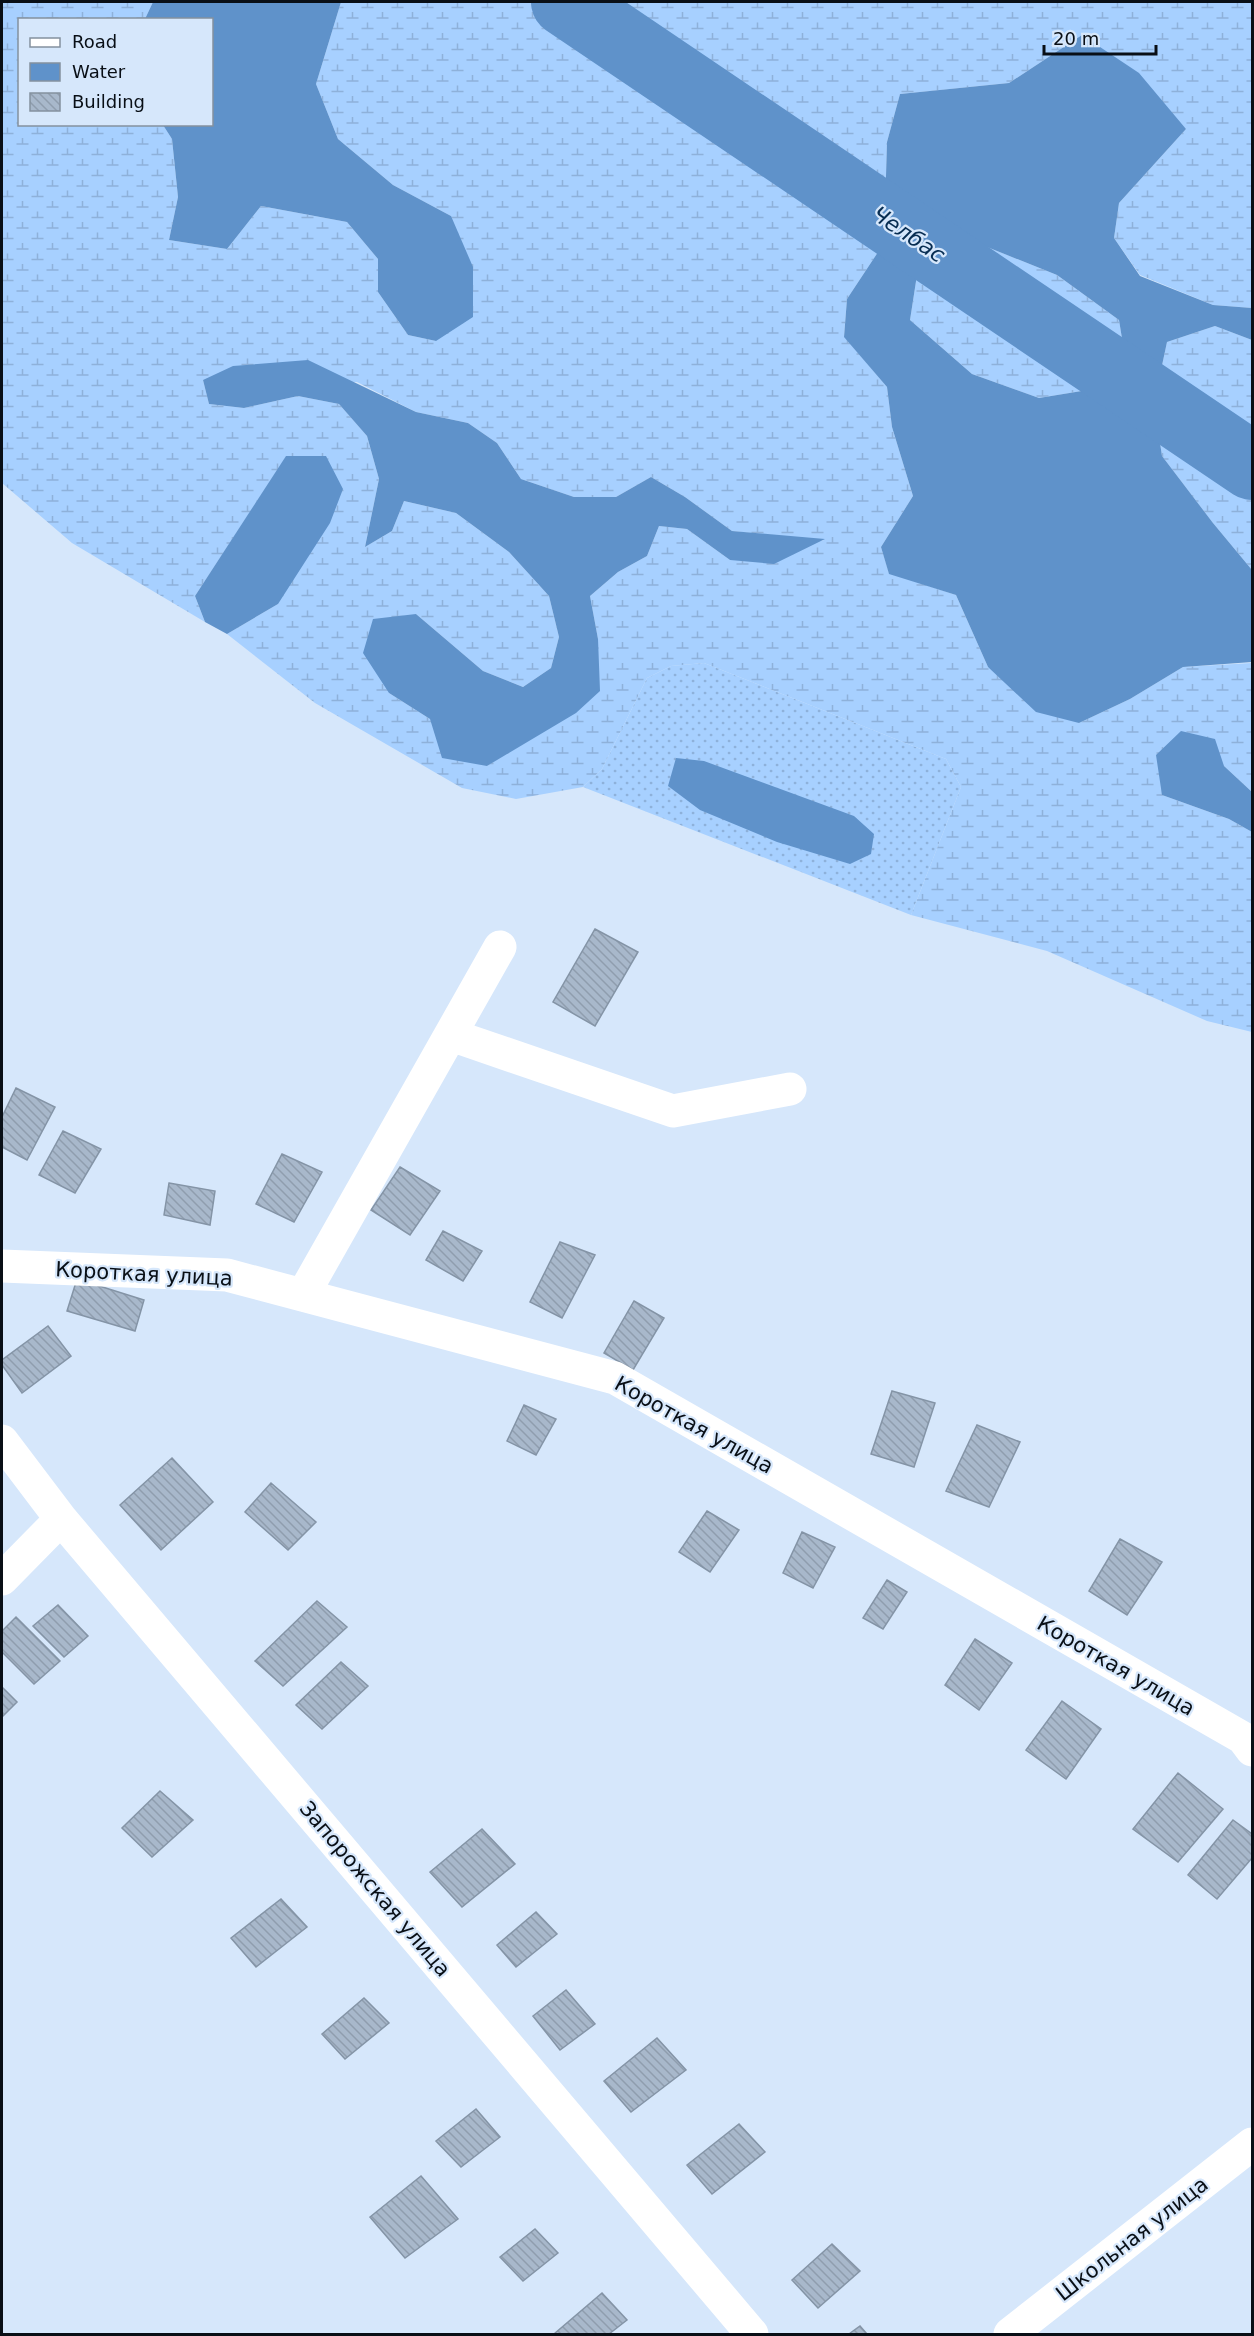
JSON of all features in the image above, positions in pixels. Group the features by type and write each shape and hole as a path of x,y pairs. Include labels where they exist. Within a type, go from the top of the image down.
{"street":[{"path":"303,1295 500,947"},
{"path":"451,1035 673,1111 790,1089"},
{"name":"Короткая улица","path":"2,1266 227,1275 615,1378 1243,1738 1252,1750"},
{"name":"Запорожская улица","path":"2,1441 62,1519 752,2334"},
{"path":"2,1579 62,1519"},
{"name":"Школьная улица","path":"1010,2334 1252,2144"}],"green space":[{"path":"2,2 153,2 145,18 18,18 18,126 164,126 172,139 178,197 169,240 227,249 261,206 347,222 378,259 378,292 408,335 436,341 451,216 393,185 338,139 316,84 341,2 1252,2 1252,308 1213,305 1140,275 1114,238 1119,203 1186,129 1082,35 1009,83 900,94 887,142 884,243 847,299 844,336 887,387 892,427 913,496 881,547 889,573 956,595 988,667 1079,723 1130,699 1183,667 1252,663 1252,792 1224,766 1162,795 1229,819 1252,832 1252,1032 1207,1021 1047,951 911,915 961,787 946,759 704,663 671,666 647,678 602,769 583,787 516,799 462,788 315,703 227,634 278,604 286,457 195,596 205,622 72,543 2,483","holes":["203,380 357,382 416,412 468,423 497,443 521,479 574,497 616,497 651,477 685,497 732,531 824,540 730,560 687,529 659,526 647,556 618,572 590,596 598,639 525,741 487,766 430,719 389,693 416,614 483,671 523,687 551,668 559,637 549,596 509,552 456,513 404,501 392,531 365,547 379,479 367,436 339,404 298,396 244,408 209,404"]},
{"path":"972,241 1057,275 1119,320 1127,368 1106,387 1039,398 972,374 910,320 919,262"},
{"path":"1215,326 1252,340 1252,570 1162,456 1154,403 1167,342"},
{"path":"704,663 946,759 961,787 911,915 583,787 602,769 647,678 671,666"}],"water":[{"path":"153,2 341,2 316,84 338,139 393,185 451,216 473,267 473,317 436,341 408,335 378,292 378,259 347,222 261,206 227,249 169,240 178,197 172,139 164,126 213,126 213,18 145,18"},
{"path":"1082,35 1139,73 1186,129 1119,203 1114,238 1140,276 1213,305 1252,308 1252,340 1215,326 1167,342 1154,403 1162,456 1252,570 1252,662 1183,667 1130,699 1079,723 1036,712 988,667 956,595 889,574 881,547 913,496 892,427 887,387 844,337 847,299 884,243 887,142 900,94 1009,83","holes":["972,241 1057,275 1119,320 1127,369 1106,387 1039,398 972,374 910,320 919,262"]},
{"path":"308,360 416,412 468,423 497,443 521,479 574,497 616,497 651,477 685,497 732,531 825,539 774,564 730,560 687,529 659,526 647,556 618,572 590,596 598,639 600,691 576,713 487,766 442,758 430,719 389,693 363,653 373,619 416,614 483,671 523,687 551,668 559,637 549,596 509,552 456,513 404,501 392,531 365,547 379,479 367,436 339,404 298,396 244,408 209,404 203,380 233,366"},
{"path":"286,456 326,456 343,489 330,523 278,604 227,634 205,622 195,596"},
{"path":"1181,731 1215,739 1224,766 1252,792 1252,832 1229,819 1162,795 1156,755"},
{"path":"676,758 704,761 854,816 874,834 871,854 850,864 777,842 700,810 668,786"}],"building":[{"path":"595,929 638,952 595,1026 553,1002"},
{"path":"16,1088 55,1107 27,1160 2,1147 2,1117"},
{"path":"63,1131 101,1149 75,1193 39,1175"},
{"path":"282,1154 322,1172 294,1222 256,1204"},
{"path":"400,1167 440,1191 410,1235 371,1210"},
{"path":"169,1183 215,1191 210,1225 164,1215"},
{"path":"443,1231 482,1251 463,1281 426,1260"},
{"path":"560,1242 595,1255 562,1318 530,1302"},
{"path":"77,1279 144,1300 135,1331 67,1311"},
{"path":"634,1301 664,1318 633,1370 604,1353"},
{"path":"48,1326 71,1356 22,1393 2,1365 2,1360"},
{"path":"892,1391 935,1403 914,1467 871,1454"},
{"path":"524,1405 556,1419 536,1455 507,1441"},
{"path":"977,1425 1020,1442 989,1507 946,1491"},
{"path":"172,1458 213,1502 161,1550 120,1505"},
{"path":"271,1483 316,1522 288,1550 245,1512"},
{"path":"707,1511 739,1530 710,1572 679,1552"},
{"path":"802,1532 835,1547 813,1588 783,1573"},
{"path":"1120,1539 1162,1562 1127,1615 1089,1591"},
{"path":"887,1580 907,1592 883,1629 863,1618"},
{"path":"317,1601 347,1627 283,1686 255,1661"},
{"path":"58,1605 88,1636 64,1657 33,1626"},
{"path":"16,1617 60,1661 34,1684 2,1652 2,1631"},
{"path":"975,1639 1012,1663 979,1710 945,1685"},
{"path":"341,1662 368,1686 322,1729 296,1705"},
{"path":"2,1687 17,1702 2,1717"},
{"path":"1062,1701 1101,1729 1066,1779 1026,1750"},
{"path":"1178,1773 1223,1809 1178,1862 1133,1829"},
{"path":"160,1791 193,1820 152,1857 122,1828"},
{"path":"1233,1820 1252,1834 1252,1858 1217,1899 1188,1875"},
{"path":"482,1829 515,1864 462,1907 430,1872"},
{"path":"281,1899 307,1927 256,1967 231,1938"},
{"path":"536,1912 557,1934 516,1967 497,1945"},
{"path":"566,1990 595,2024 560,2050 533,2016"},
{"path":"364,1998 389,2023 345,2059 322,2034"},
{"path":"657,2038 686,2070 631,2112 604,2081"},
{"path":"476,2109 500,2137 461,2167 436,2141"},
{"path":"739,2124 765,2152 712,2194 687,2165"},
{"path":"421,2176 458,2219 405,2258 370,2217"},
{"path":"535,2229 558,2253 523,2281 500,2257"},
{"path":"832,2244 860,2271 818,2308 792,2280"},
{"path":"602,2293 627,2320 609,2334 554,2334"},
{"path":"860,2326 867,2334 849,2334"}],"waterway":[{"name":"Челбас","path":"565,2 1252,466"}]}
